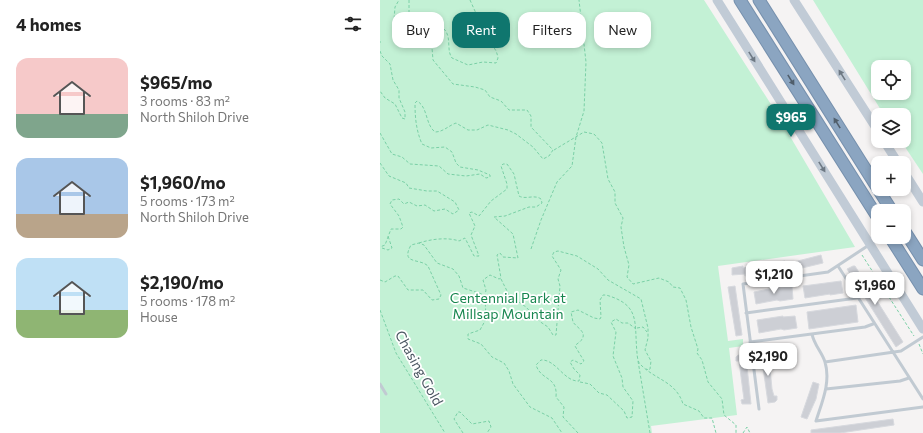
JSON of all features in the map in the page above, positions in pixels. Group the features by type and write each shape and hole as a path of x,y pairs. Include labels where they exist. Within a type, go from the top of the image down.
{"highway":[{"path":"740,0 871,207"},
{"path":"759,0 871,178"},
{"path":"911,241 923,260"},
{"path":"894,244 923,289"},
{"path":"916,278 923,296"}],"main road":[{"path":"716,0 871,244 923,329"},
{"path":"794,0 871,120"},
{"path":"911,183 923,202"}],"lane":[{"path":"759,408 743,284 828,272 871,244"},
{"path":"838,266 873,324 895,352 909,378 923,399"},
{"path":"746,313 857,298"},
{"path":"750,342 865,327 873,324"},
{"path":"812,334 814,344 825,362 828,380 816,421 923,407"},
{"path":"825,362 902,351 923,338"},
{"path":"826,389 892,382 909,378"},
{"path":"380,384 386,394"}],"path":[{"path":"395,12 395,7 399,0"},
{"path":"409,0 409,12"},
{"path":"444,29 450,42 450,55 455,60 468,65 482,62 496,63 498,58 496,51 489,42 476,35 479,20 470,0"},
{"path":"531,249 540,220 557,182 572,166 576,137 584,111 586,80 579,0"},
{"path":"431,48 434,61 444,71 450,82 453,84 476,87 485,90 490,97 501,101 509,110 527,110 530,116 531,127 553,150"},
{"path":"380,51 390,64 393,80 399,90 399,98 405,112 405,119 402,118 395,104 385,98 380,91"},
{"path":"380,133 392,154 402,158 410,164 439,166 448,174 466,176 480,174 486,178 490,177 490,175 486,172 460,167 456,163 453,153 445,147 431,148 422,144 416,125 417,112 415,102 417,101 421,103 428,124 435,132 442,131 446,127 456,123 468,130 477,130 488,125 508,130 516,134 533,147 542,158 550,156 553,150 586,132 594,134 602,143 608,179 615,192 616,203 622,218 624,247 629,265 627,277 633,284 659,278 669,282 673,287 680,288 686,300 698,356 702,360 708,382 722,399 724,415 736,425 736,433"},
{"path":"380,164 389,176 404,182 411,188 437,191 454,201 459,209 459,212 454,214 445,209 434,212 425,205 418,206 410,202 404,204 399,199 395,199 390,203 399,216 403,227 400,229 391,229 387,235 385,244 381,247 389,250 392,248 387,235"},
{"path":"380,280 385,282 395,276 398,276 408,290 423,290 432,300 439,299 440,295 428,266 413,261 409,258 408,252 411,246 435,239 453,239 459,241 465,238 474,256 479,256 470,235 475,226 469,213 472,212 479,216 482,215 491,201 506,190 508,186 501,166 503,164 507,164 514,174 519,196 537,197 542,202 536,207 529,207 507,215 494,217 513,234 518,257 517,259 512,256 503,257 500,254 497,255 500,279 509,295 526,307 539,321 548,327 553,335 556,336 560,286 558,279 561,270 552,256 554,252 558,251 577,256 598,269 608,280 641,299 648,333 645,350 651,361 650,369 649,370 646,368"},
{"path":"419,243 424,245 437,263 453,269 459,276 463,288 485,295"},
{"path":"859,251 917,341 923,354"},
{"path":"500,279 491,275 485,277 483,280 486,290 486,319 480,330 468,334 468,339 481,344 492,356 504,364 508,368 513,384 530,407 552,418 562,433"},
{"path":"579,381 580,375 570,362 573,360 581,364 584,361 584,358 575,346 582,340 583,335 581,330 572,322 571,312 578,310 600,319 601,298 603,295 612,296 622,301 632,310 636,329 650,433"},
{"name":"Chasing Gold","path":"380,310 396,353 445,433"},
{"path":"578,433 563,417 564,407 556,398 554,382 540,373 536,365 541,360 545,360 569,378 592,385 599,394 607,395 612,398 624,411 627,418 632,417 633,401 623,387 622,378 613,356 616,332 611,322 616,319 622,323 628,323 636,329"},
{"path":"636,329 644,327 648,333"},
{"path":"639,360 640,364 656,378 671,384 682,396 683,404 699,411 704,418 712,418 716,433"},
{"name":"Chasing Gold","path":"463,433 454,419 458,412 460,412 472,424 489,421 491,427 487,433"},
{"path":"743,433 747,427 750,433"}],"green space":[{"name":"Centennial Park at Millsap Mountain","path":"380,0 704,0 774,109 855,247 718,266 728,341 743,339 743,346 729,348 737,415 651,426 652,433 380,433"},
{"path":"813,0 923,0 923,174 906,148 911,148 911,108 880,108 875,100 911,100 911,60 871,60 871,94"}],"building":[{"path":"821,255 823,263 798,269 786,271 773,270 745,276 745,274 732,275 732,268 743,266 743,268 785,261 785,263 790,263"},
{"path":"855,266 903,342 896,347 847,269"},
{"path":"841,281 843,293 805,298 803,286"},
{"path":"735,286 742,335 736,336 728,287"},
{"path":"779,287 792,287 793,299 756,304 754,292"},
{"path":"856,305 858,322 809,329 807,312"},
{"path":"783,316 795,316 797,328 759,333 757,320"},
{"path":"761,353 771,353 771,358 769,358 772,389 774,396 777,396 777,400 775,402 768,403"},
{"path":"738,355 745,355 746,357 751,404 742,404 741,400 744,399 739,361 736,361 736,357"},
{"path":"813,382 819,384 816,399 807,419 801,417"},
{"path":"893,419 894,425 840,433 811,433 811,430"}]}
